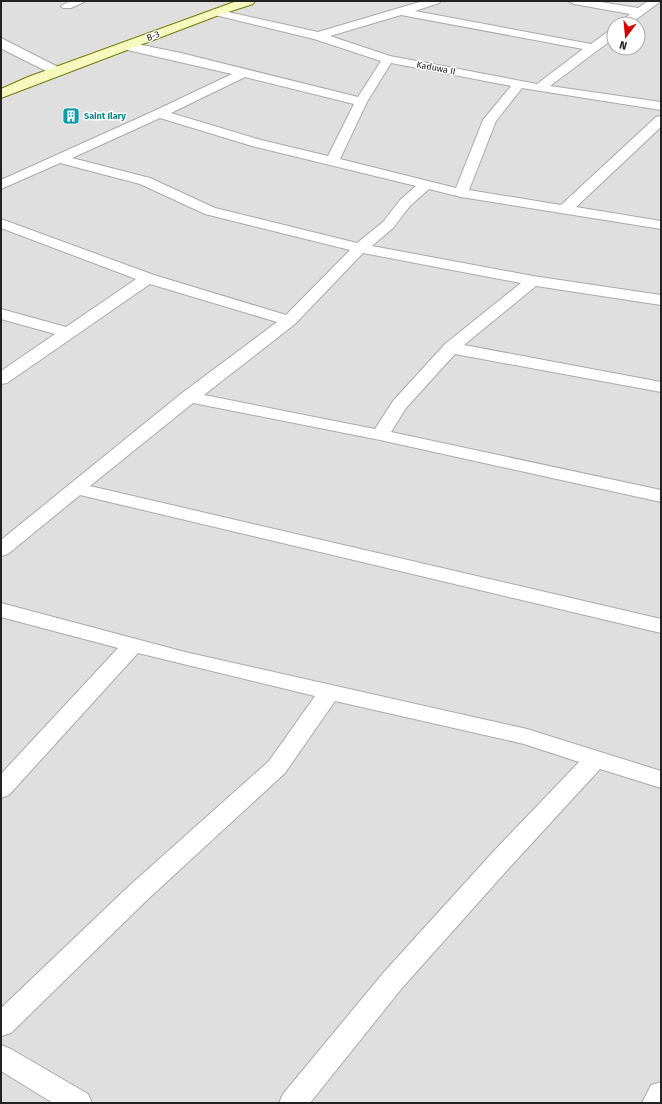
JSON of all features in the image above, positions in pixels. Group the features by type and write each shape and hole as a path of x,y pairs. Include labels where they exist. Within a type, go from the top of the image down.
{"main road":[{"name":"B-3","path":"1,94 33,80 58,72 215,12 249,1"},
{"path":"1,108 57,84 58,72"}],"street":[{"path":"66,6 80,1"},
{"path":"318,36 435,1"},
{"path":"574,1 640,12"},
{"path":"634,16 655,1"},
{"path":"398,11 594,48"},
{"name":"Kaduwa II","path":"215,12 318,36 388,58 539,88 661,106"},
{"path":"539,88 606,38"},
{"path":"1,42 58,72"},
{"path":"127,46 181,57 241,74 362,102"},
{"path":"332,162 362,102 388,58"},
{"path":"1,185 159,114 241,74"},
{"path":"461,193 490,120 519,84"},
{"path":"159,114 257,143 461,193 661,225"},
{"path":"565,209 661,120"},
{"path":"59,159 145,181 210,211 360,248 533,281 661,300"},
{"path":"1,550 188,397 290,321 360,248 388,225 405,203 427,184"},
{"path":"1,223 148,278 290,321"},
{"path":"1,379 148,278"},
{"path":"380,435 399,405 451,348 533,281"},
{"path":"1,314 68,333"},
{"path":"451,348 661,387"},
{"path":"188,397 380,435 661,496"},
{"path":"76,488 661,626"},
{"path":"1,610 134,644 185,659 528,737 661,780"},
{"path":"1,789 134,644"},
{"path":"1,1025 138,893 277,766 330,692"},
{"path":"293,1103 393,980 502,859 596,759"},
{"path":"1,1057 78,1103"},
{"path":"656,1103 661,1094"}],"shaded area":[{"path":"1,1 661,1 661,1103 1,1103"}],"place":[{"name":"Saint Ilary","path":"71,116"}]}
